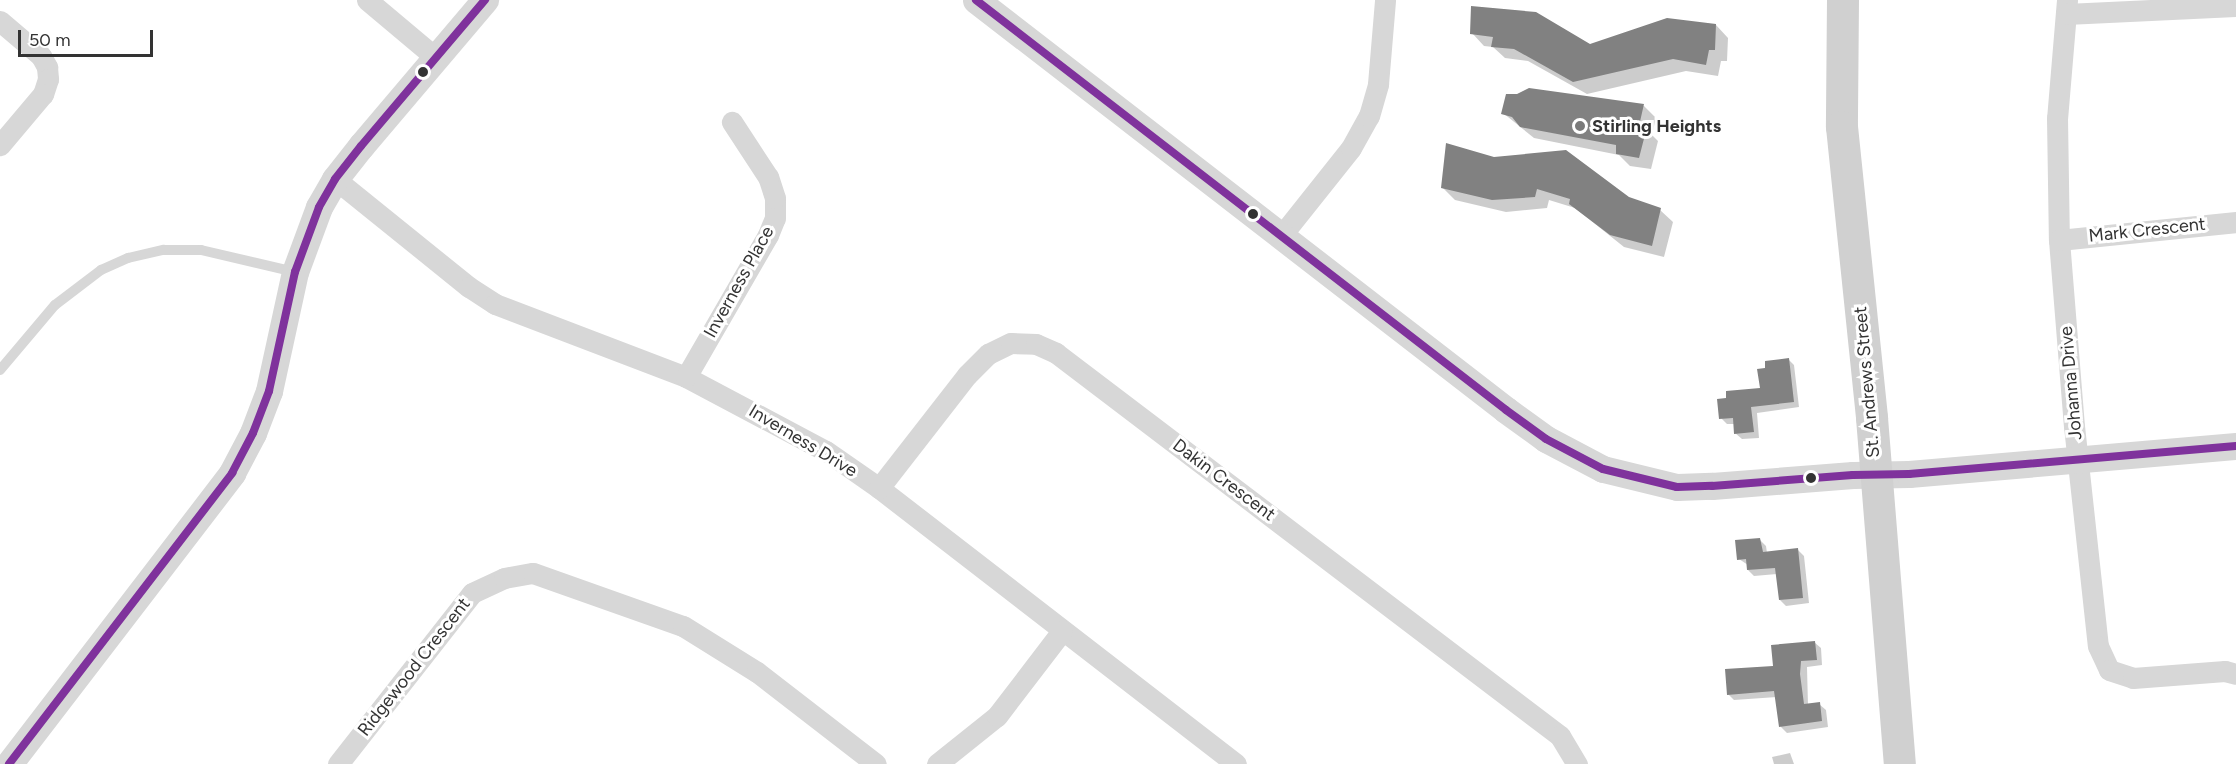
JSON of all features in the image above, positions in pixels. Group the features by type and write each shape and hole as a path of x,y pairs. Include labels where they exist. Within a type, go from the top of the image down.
{"main road":[{"name":"St. Andrews Street","path":"1843,0 1842,127 1872,418 1900,764"}],"street":[{"path":"367,0 435,57"},
{"path":"9,764 232,473 253,433 268,391 295,272 319,207 335,179 484,0"},
{"path":"976,0 1546,439 1603,469 1677,487 1757,484 2236,446"},
{"path":"1281,236 1351,148 1369,116 1378,84 1385,0"},
{"path":"2067,7 2236,6"},
{"name":"Johanna Drive","path":"2067,7 2057,118 2058,240 2098,646 2109,670 2133,678 2225,671 2236,674"},
{"path":"0,21 41,56 47,67 48,80 43,94 0,145"},
{"name":"Inverness Place","path":"687,377 768,235 775,218 775,198 768,177 732,122"},
{"name":"Inverness Drive","path":"335,179 469,287 495,304 687,377 826,451 879,488 1236,764"},
{"name":"Mark Crescent","path":"2058,240 2236,222"},
{"name":"Dakin Crescent","path":"879,488 967,375 988,354 1011,343 1035,344 1056,353 1560,736 1577,764"},
{"name":"Ridgewood Crescent","path":"338,764 472,593 504,578 533,573 683,626 758,672 876,764"},
{"path":"937,764 997,716 1062,631"}],"lane":[{"path":"0,370 55,305 101,270 128,258 164,250 201,250 295,272"}],"building":[{"path":"1471,6 1536,12 1590,44 1667,18 1716,24 1715,50 1709,50 1706,65 1673,59 1573,82 1514,49 1491,47 1493,37 1470,34"},
{"path":"1529,88 1644,104 1639,126 1647,127 1639,158 1616,154 1616,145 1520,127 1512,117 1501,114 1506,94 1517,94"},
{"path":"1446,143 1494,157 1566,150 1629,197 1661,208 1652,246 1610,235 1569,204 1570,199 1537,189 1535,197 1492,200 1441,188"},
{"path":"1789,358 1794,402 1751,407 1754,432 1734,434 1733,418 1719,419 1717,399 1726,398 1726,391 1760,388 1757,369 1765,368 1765,361"},
{"path":"1760,538 1763,552 1798,548 1803,598 1779,600 1775,568 1747,570 1746,559 1737,560 1735,540"},
{"path":"1815,641 1817,660 1801,661 1800,674 1804,704 1820,702 1822,721 1779,727 1774,691 1727,695 1725,669 1773,666 1771,645"}],"transit line":[{"path":"9,764 232,473 253,433 269,391 295,272 319,207 335,179 361,146 485,0"},
{"path":"976,0 1506,410 1546,439 1603,469 1677,487 1712,486 1853,475 1909,474 2236,446"}],"place":[{"name":"Stirling Heights","path":"1580,126"}]}
